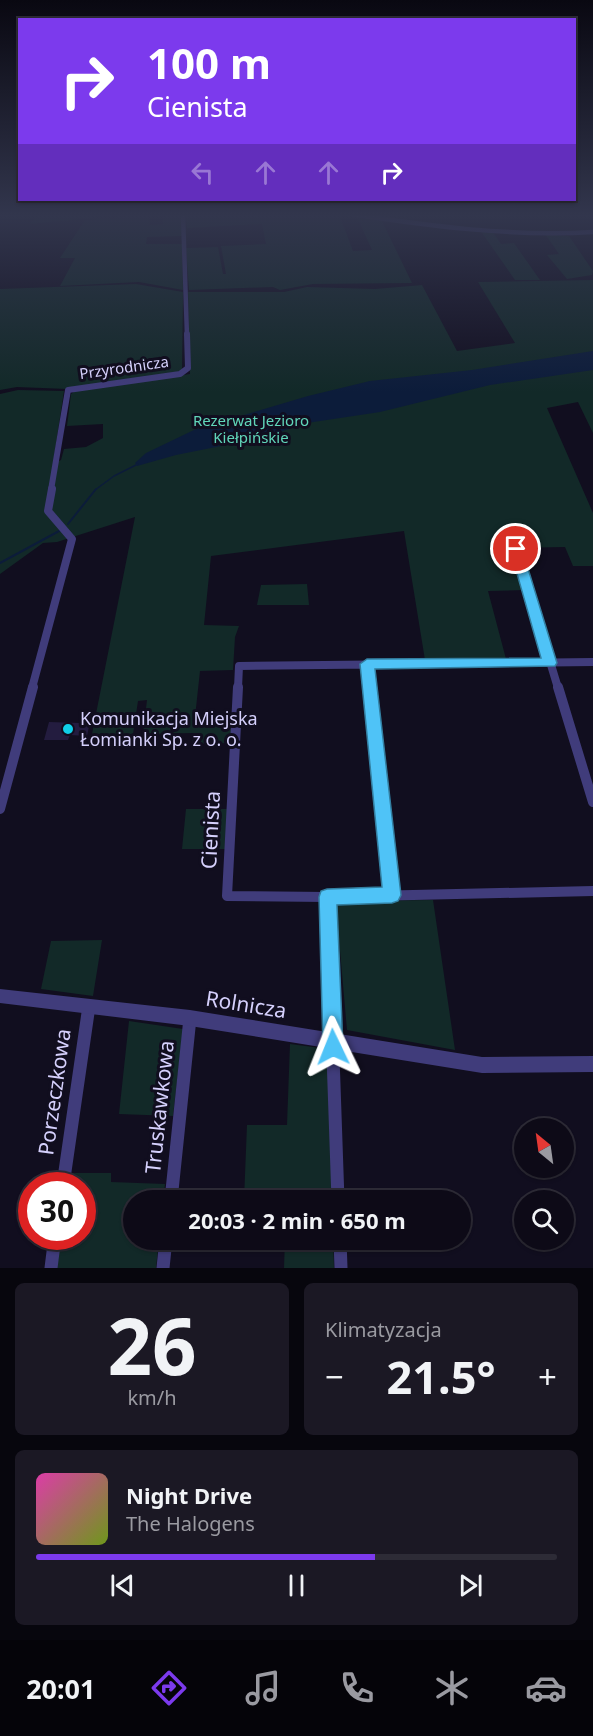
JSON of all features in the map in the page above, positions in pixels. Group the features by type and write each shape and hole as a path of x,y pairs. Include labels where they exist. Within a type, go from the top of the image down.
{"street":[{"name":"Przyrodnicza","path":"0,809 72,539 48,511 68,390 180,374 188,368 185,273"},
{"path":"516,549 593,802"},
{"path":"392,895 367,664 593,662"},
{"name":"Cienista","path":"367,664 239,666 227,896 327,897 593,891"},
{"path":"327,897 338,1190"},
{"name":"Rolnicza","path":"0,996 190,1018 332,1039 482,1065 593,1064"},
{"name":"Porzeczkowa","path":"65,1172 89,1006"},
{"name":"Truskawkowa","path":"172,1190 190,1018"},
{"path":"51,1268 53,1250"},
{"path":"163,1268 165,1250"},
{"path":"340,1250 341,1268"}],"green space":[{"path":"67,273 183,273 183,290 139,282 60,286"},
{"path":"188,273 407,273 412,283 313,284 280,290 273,287 189,290"},
{"path":"510,273 535,273 540,280 515,280"},
{"path":"562,273 592,273 592,275 567,279"},
{"name":"Rezerwat Jezioro Kiełpińskie","path":"593,280 593,433 578,402 547,408 593,513 593,566 573,566 565,547 512,548 525,590 488,591 506,659 425,660 404,531 211,556 204,625 239,626 235,637 233,670 200,671 195,717 233,717 231,743 192,744 193,733 143,734 147,700 138,701 133,734 92,734 135,517 57,542 43,543 0,574 0,394 18,390 64,391 53,464 61,460 64,449 86,447 103,438 103,424 67,426 71,394 75,391 190,374 188,292 284,292 307,287 375,289 422,285 457,351 515,343 478,282"},
{"path":"136,284 183,292 182,371 67,389 17,387 0,390 0,289"},
{"path":"307,584 309,605 257,605 261,585"},
{"path":"186,809 228,809 226,849 182,849"},
{"path":"433,900 455,1050 347,1030 336,905 341,901"},
{"path":"102,940 93,996 41,989 51,941"},
{"path":"129,1021 183,1029 173,1116 119,1114"},
{"path":"290,1044 328,1049 332,1190 244,1190 247,1125 287,1125"},
{"path":"96,1173 111,1173 111,1182 165,1184 164,1190 123,1190 123,1250 158,1250 156,1268 57,1268 59,1250 96,1250"},
{"path":"285,1250 333,1250 334,1268 284,1268"}],"water":[{"path":"593,351 593,370 490,385 380,412 300,424 271,436 176,455 137,466 135,463 146,453 194,430 308,396 370,381 472,370"}],"building":[{"name":"Komunikacja Miejska Łomianki Sp. z o. o.","path":"81,717 91,717 87,736 70,735 68,740 44,740 49,722 80,723"}],"waterway":[{"path":"95,490 114,476 138,464"},
{"path":"68,524 95,490"},
{"path":"0,563 61,530"}],"place":[{"name":"Komunikacja Miejska Łomianki Sp. z o. o.","path":"68,729"}],"route":[{"path":"333,1047 327,897 392,895 367,664 550,663 516,549"}]}
